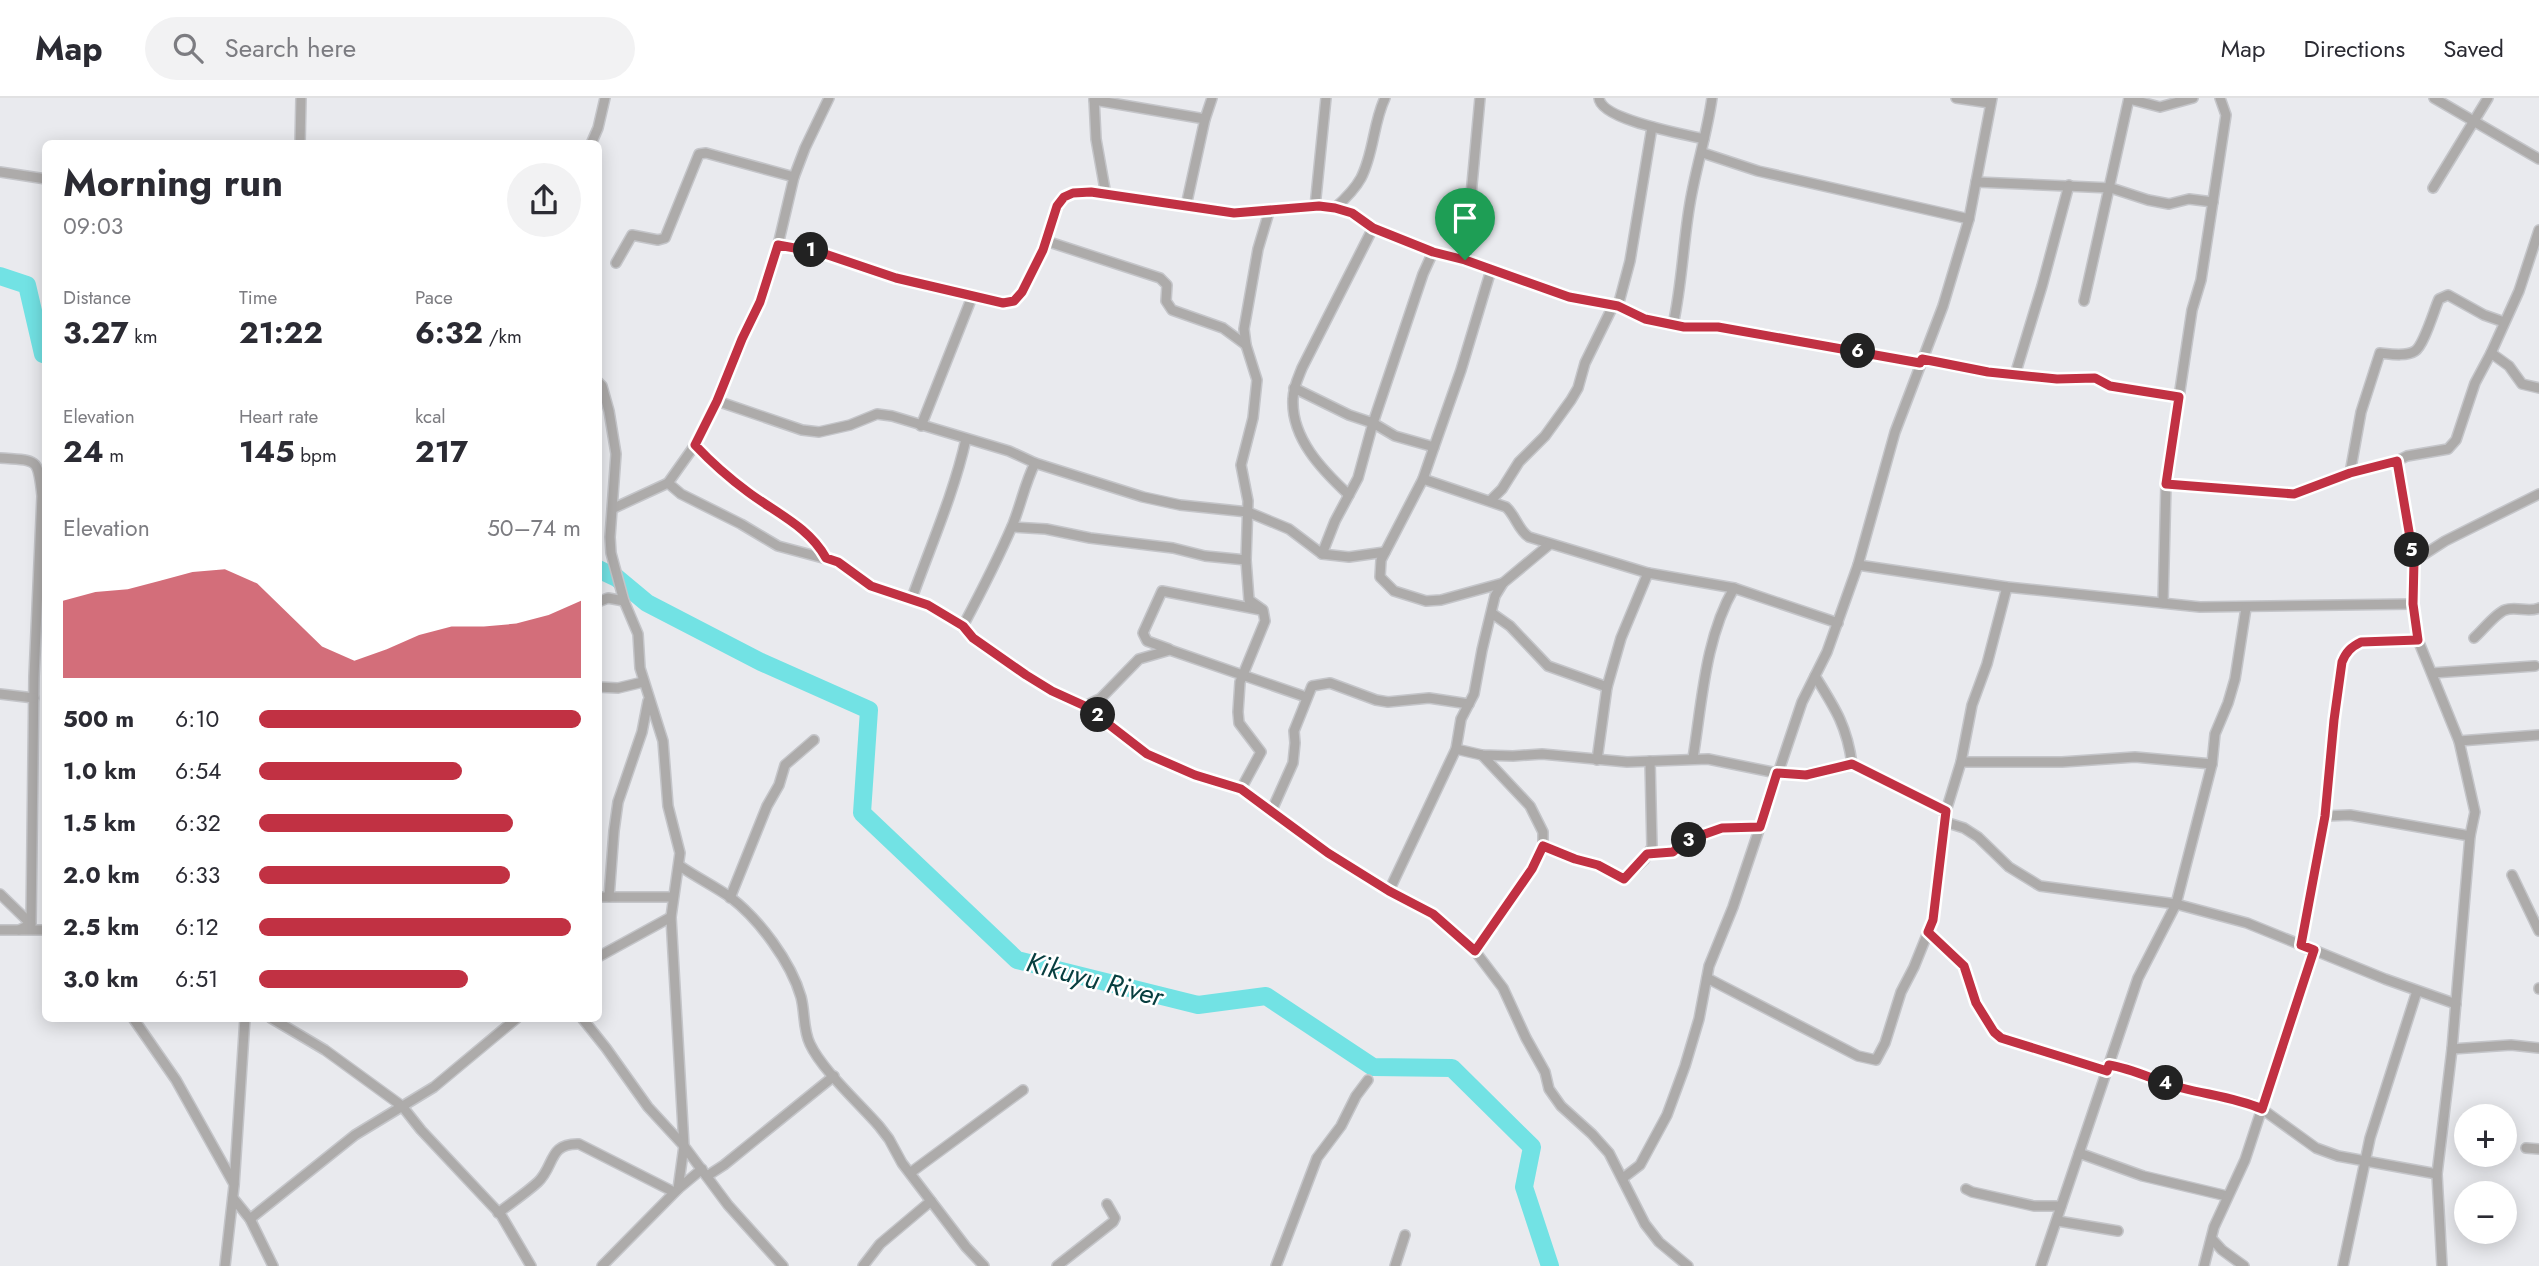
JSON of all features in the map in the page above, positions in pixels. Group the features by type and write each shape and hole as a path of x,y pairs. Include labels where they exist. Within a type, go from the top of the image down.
{"street":[{"path":"300,140 301,98"},
{"path":"592,140 605,98"},
{"path":"614,508 668,483 695,445 760,302 778,245 794,177 829,98"},
{"path":"1185,206 1212,98"},
{"path":"1315,207 1326,98"},
{"path":"1335,208 1360,178 1385,98"},
{"path":"1465,260 1480,98"},
{"path":"1599,98 1603,108 1652,127 1704,139"},
{"path":"1673,325 1696,167 1703,153 1713,98"},
{"path":"1623,1178 1640,1164 1667,1115 1689,1055 1709,966 1733,907 1802,702 1838,623 1858,565 1895,432 1943,306 1969,219 1991,101 1956,98"},
{"path":"2084,301 2129,99 2160,107 2193,98"},
{"path":"2163,603 2166,484 2192,310 2201,280 2226,116 2220,98"},
{"path":"2434,98 2539,159"},
{"path":"2433,188 2488,98"},
{"path":"1106,195 1096,139 1094,99 1205,119"},
{"path":"1490,501 1502,489 1519,462 1545,436 1571,400 1578,388 1585,363 1615,306 1630,261 1652,127"},
{"path":"616,263 632,235 658,240 665,238 699,154 706,153 794,177"},
{"path":"1703,153 1758,170 1969,219"},
{"path":"0,172 42,178"},
{"path":"1976,182 2111,188 2169,204 2189,199 2213,202"},
{"path":"2015,375 2069,185"},
{"path":"778,245 822,253 896,278 1003,303 1014,301 1022,292 1046,241 1057,206 1064,197 1082,192 1234,213 1335,208 1352,213 1373,228 1433,252 1465,260 1569,297 1615,306 1645,319 1673,325 1718,327 1988,372 2057,379 2095,378 2110,386 2179,397"},
{"path":"1241,789 1261,752 1239,723 1239,702 1243,675 1265,621 1263,610 1249,600 1246,560 1247,487 1241,465 1252,418 1257,380 1244,329 1258,249 1269,212"},
{"path":"1349,495 1315,459 1303,440 1293,402 1294,388 1373,228"},
{"path":"2166,484 2294,494 2407,456 2448,449 2456,440 2475,383 2519,291 2539,230"},
{"path":"1046,241 1160,278 1167,285 1166,301 1172,310 1223,328 1246,345"},
{"path":"1322,554 1359,478 1373,423 1423,274 1433,252"},
{"path":"1491,270 1461,370 1423,478 1385,552 1380,577 1394,591 1426,601 1441,600 1503,583"},
{"path":"2350,473 2361,412 2381,353 2415,352 2439,299 2448,295 2484,315 2504,322"},
{"path":"921,426 972,297"},
{"path":"2491,353 2510,366 2522,384 2539,388"},
{"path":"602,386 616,454 611,553 624,600 638,634 640,668 663,741 668,806 679,844 680,866 671,917 684,1146 676,1190"},
{"path":"1294,388 1349,415 1373,423 1395,436 1434,447"},
{"path":"717,401 802,430 819,432 850,425 877,414 891,416 1009,451 1035,463 1143,497 1180,505 1248,512 1289,529 1322,554 1349,557 1385,552"},
{"path":"912,598 958,475 965,439"},
{"path":"695,445 744,490 806,533 819,545 826,558"},
{"path":"0,458 30,460 39,469 42,496 34,698 31,927"},
{"path":"2397,461 2414,561 2413,604 2418,640 2459,741 2475,812 2470,836 2452,1049 2437,1174 2442,1266"},
{"path":"963,626 998,560 1012,527 1025,482 1035,463"},
{"path":"1423,478 1506,507 1513,513 1525,535 1550,544 1648,573 1734,587 1838,623"},
{"path":"668,483 681,494 778,546 838,562 871,586 928,605 963,626 973,638 1026,675 1085,706 1147,754 1195,775 1241,789 1328,853 1389,891 1433,914 1475,951 1511,1001 1526,1038 1545,1072 1549,1089 1567,1113 1601,1144 1623,1178 1627,1192 1645,1224 1659,1242 1688,1266"},
{"path":"2414,561 2445,541 2539,494"},
{"path":"1012,527 1046,529 1090,538 1246,560"},
{"path":"602,543 610,537"},
{"path":"1389,891 1456,749 1461,719 1474,694 1495,596 1503,583 1550,544"},
{"path":"1858,565 2007,587 2163,603 2246,608 2413,604"},
{"path":"1597,760 1607,687 1621,638 1648,573"},
{"path":"1693,758 1712,648 1725,603 1734,587"},
{"path":"1707,978 1858,1056 1876,1060 1885,1042 1901,992 1933,920 1946,811 1961,762 1972,705 1987,664 2007,587"},
{"path":"1263,610 1162,592 1143,633 1147,640 1170,650 1306,697"},
{"path":"602,600 608,598 624,600"},
{"path":"2041,1266 2138,978 2176,904 2212,764 2215,734 2235,680 2246,608"},
{"path":"2474,638 2502,611 2539,608"},
{"path":"1493,614 1510,625 1548,666 1607,687"},
{"path":"2301,945 2325,816 2342,662 2346,653 2361,642 2418,640"},
{"path":"1085,706 1101,698 1139,659 1170,650"},
{"path":"2432,673 2535,666"},
{"path":"1815,676 1849,737 1852,764"},
{"path":"602,687 618,688 643,682"},
{"path":"1272,810 1293,763 1294,731 1312,686 1330,683 1388,702 1429,698 1469,704"},
{"path":"0,694 34,698"},
{"path":"609,897 618,802 642,732 648,699"},
{"path":"2459,741 2539,735"},
{"path":"730,898 785,765 814,740"},
{"path":"1456,749 1482,755 1542,754 1627,762 1708,759 1777,773 1806,775 1852,764 1946,811"},
{"path":"1475,951 1532,869 1543,846 1543,832 1530,806 1482,755"},
{"path":"1961,762 2062,762 2135,757 2212,764"},
{"path":"1543,846 1598,865 1624,879 1652,847 1650,761"},
{"path":"2325,816 2350,816 2470,836"},
{"path":"1945,822 1964,828 1978,837 2009,867 2040,886 2176,904 2247,923 2456,1004"},
{"path":"1647,854 1673,852 1685,841 1722,828 1760,827"},
{"path":"680,866 730,898 749,915 785,960 801,996 809,1043 834,1076 880,1126 930,1201 980,1265"},
{"path":"2512,875 2539,931"},
{"path":"0,894 31,927 42,934"},
{"path":"602,897 673,898"},
{"path":"602,955 671,917"},
{"path":"0,930 31,927 42,929"},
{"path":"1928,932 1964,966 1976,1003 1994,1032 2001,1038 2108,1068 2126,1068 2180,1088 2262,1109 2316,1148 2365,1161 2437,1174"},
{"path":"2204,1266 2214,1227 2245,1160 2314,950"},
{"path":"2343,1266 2365,1161 2417,991"},
{"path":"136,1022 176,1080 234,1186"},
{"path":"225,1266 234,1186 245,1022"},
{"path":"278,1022 325,1049 402,1106 498,1213 531,1266"},
{"path":"250,1219 355,1135 434,1087 512,1022"},
{"path":"585,1022 648,1107 684,1146 728,1205 783,1266"},
{"path":"2452,1049 2511,1045 2539,1048"},
{"path":"602,1266 676,1190 704,1172 724,1165 834,1076"},
{"path":"1276,1266 1317,1158 1341,1126 1356,1096 1368,1080"},
{"path":"910,1173 1023,1090"},
{"path":"498,1213 540,1180 556,1151 567,1143 579,1144 676,1190"},
{"path":"2526,1148 2539,1149"},
{"path":"2079,1153 2143,1176 2227,1196"},
{"path":"1966,1189 2034,1206 2061,1206"},
{"path":"233,1198 250,1219 273,1266"},
{"path":"863,1266 880,1244 930,1201"},
{"path":"1057,1266 1113,1222 1115,1217 1107,1204"},
{"path":"2058,1221 2118,1231"},
{"path":"1395,1266 1405,1235"},
{"path":"2212,1239 2244,1266"}],"waterway":[{"name":"Kikuyu River","path":"0,276 27,285 42,350"},
{"name":"Kikuyu River","path":"602,571 617,578 647,603 761,662 869,710 862,813 1017,960 1198,1005 1266,996 1373,1067 1452,1068 1532,1147 1524,1187 1550,1266"}],"route":[{"path":"1091,192 1218,212 1263,212 1319,206 1335,208 1352,213 1373,228 1423,249 1465,260 1569,297 1618,306 1645,319 1667,324 1718,327 1920,363 1922,359 1947,362 1988,372 2057,379 2095,378 2110,386 2179,397 2166,484 2294,494 2350,473 2397,461 2414,561 2413,604 2418,640 2361,642 2346,653 2342,662 2325,816 2301,945 2314,950 2262,1109 2252,1104 2180,1088 2126,1068 2109,1065 2107,1071 2001,1038 1994,1032 1976,1003 1965,976 1964,966 1928,932 1933,920 1946,811 1852,764 1806,775 1777,773 1760,827 1722,828 1685,841 1673,852 1647,854 1624,879 1598,865 1543,846 1532,869 1475,951 1458,933 1433,914 1389,891 1328,853 1241,789 1195,775 1147,754 1085,706 1026,675 973,638 963,626 928,605 871,586 838,562 826,558 819,545 806,533 744,490 695,445 760,302 778,245 822,253 896,278 1003,303 1014,301 1022,292 1043,250 1057,206 1064,197 1073,193 1091,192"}]}
